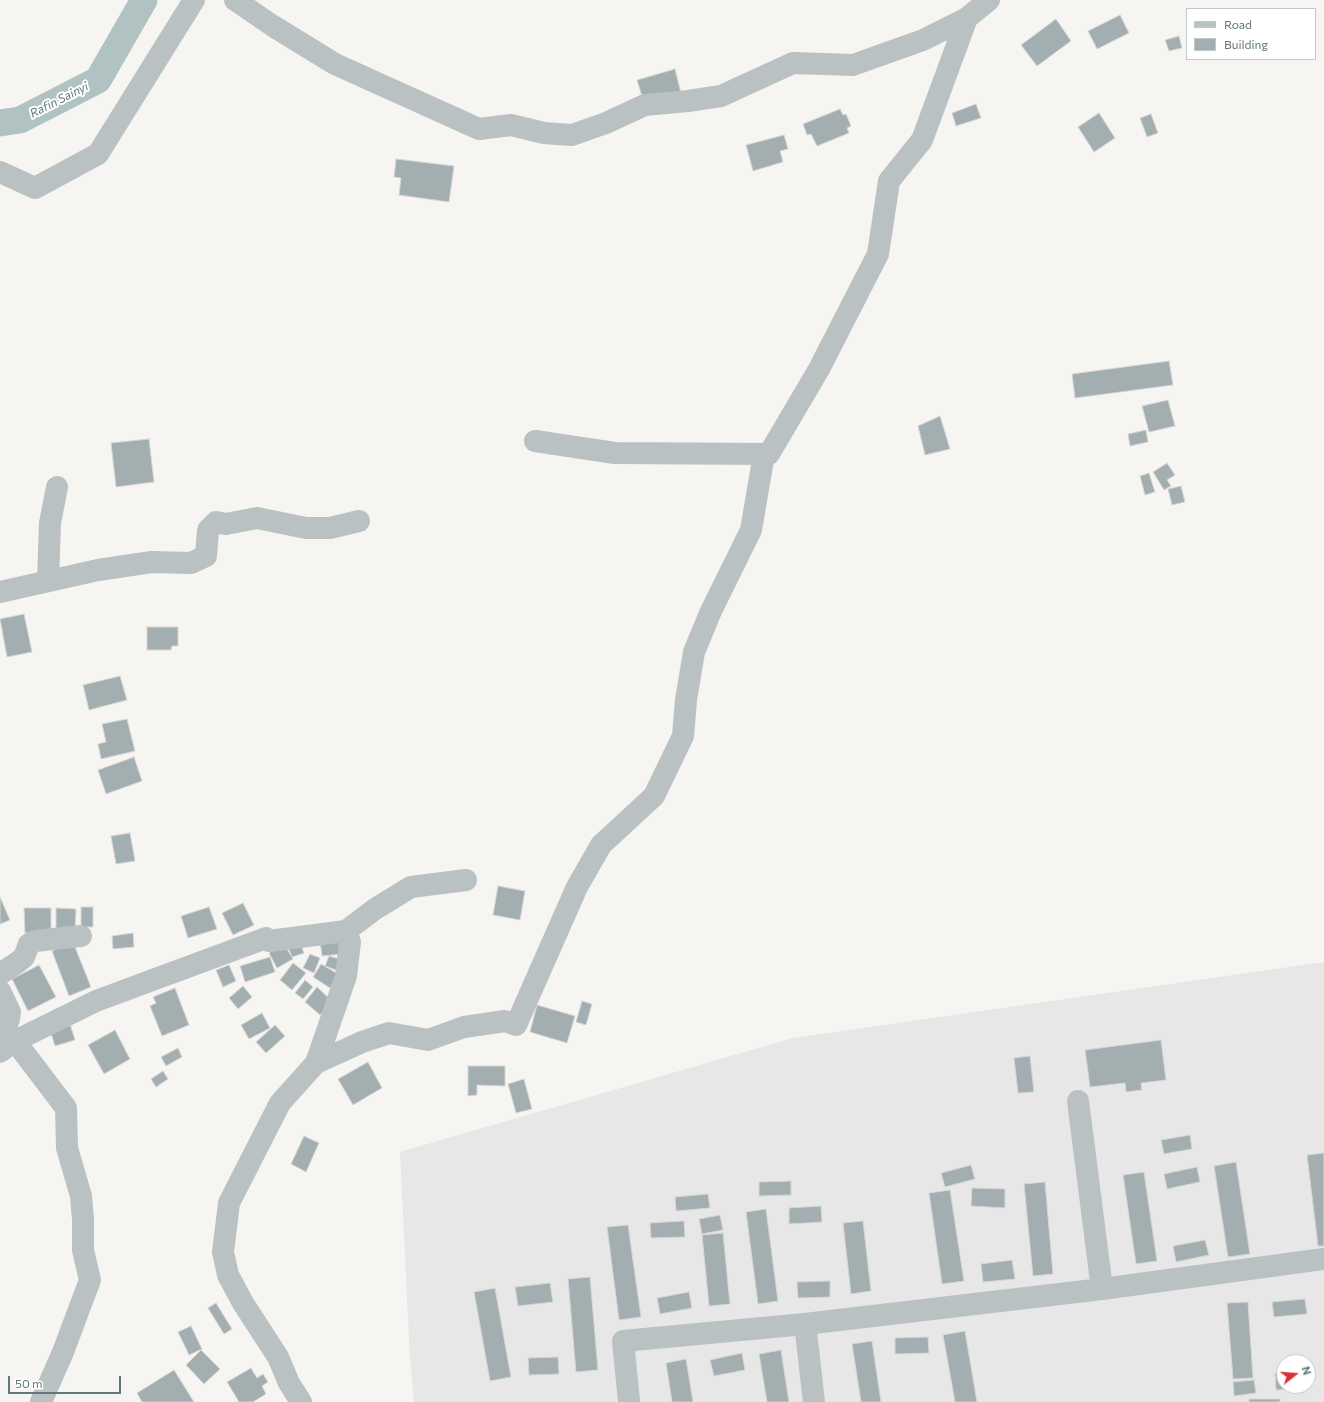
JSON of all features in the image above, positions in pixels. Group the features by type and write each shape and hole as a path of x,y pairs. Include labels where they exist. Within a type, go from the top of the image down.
{"street":[{"path":"0,172 35,188 98,154 194,0"},
{"path":"235,0 273,26 335,64 479,129 511,125 544,133 572,136 606,123 645,105 721,96 793,62 853,65 923,40 967,18 989,0"},
{"path":"535,441 615,453 769,454 820,369 878,254 889,181 922,140 967,18"},
{"path":"316,1062 362,1042 388,1033 428,1040 464,1027 505,1021 516,1025 580,881 601,845 654,796 683,736 686,700 694,652 711,612 751,530 764,454"},
{"path":"48,581 50,523 57,487"},
{"path":"0,592 98,570 152,562 191,563 206,556 208,530 216,522 226,524 257,518 306,528 330,528 359,521"},
{"path":"5,1036 266,938 269,940 346,931 375,909 411,887 466,880"},
{"path":"301,1402 289,1383 278,1357 243,1302 228,1275 222,1252 229,1203 280,1103 316,1062 346,976 350,942 346,931"},
{"path":"0,974 24,957 29,944 35,941 81,936"},
{"path":"0,991 10,1012 5,1036"},
{"path":"5,1036 66,1108 67,1148 80,1196 83,1219 83,1250 90,1280 63,1352 41,1402"},
{"path":"1078,1101 1102,1289"},
{"path":"630,1401 623,1341 805,1324 1102,1289 1324,1259"},
{"path":"805,1324 814,1402"}],"shaded area":[{"path":"1324,962 1324,1402 414,1402 410,1359 400,1152 793,1038"}],"building":[{"path":"1120,15 1129,33 1097,49 1088,31"},
{"path":"1056,19 1071,41 1037,66 1021,45"},
{"path":"1179,36 1182,48 1169,51 1165,40"},
{"path":"675,69 681,93 644,103 637,80"},
{"path":"976,104 981,118 956,126 952,113"},
{"path":"840,109 843,115 846,114 851,126 847,128 849,133 817,146 811,134 807,135 803,124"},
{"path":"1099,113 1115,138 1094,152 1078,127"},
{"path":"1151,114 1158,133 1147,137 1140,118"},
{"path":"784,135 788,149 780,151 783,162 753,171 746,145"},
{"path":"396,159 454,166 449,202 399,195 401,178 394,177"},
{"path":"1169,361 1173,385 1075,398 1072,374"},
{"path":"1168,400 1175,426 1149,432 1142,406"},
{"path":"940,416 950,449 925,455 918,426"},
{"path":"1146,430 1148,442 1130,446 1128,434"},
{"path":"149,439 154,482 116,487 111,443"},
{"path":"1167,463 1175,475 1167,480 1171,486 1164,490 1153,472"},
{"path":"1149,473 1155,492 1145,495 1140,476"},
{"path":"1181,486 1185,502 1172,505 1168,489"},
{"path":"24,614 32,652 7,657 0,619"},
{"path":"147,627 178,627 178,646 172,646 171,650 147,650"},
{"path":"120,676 127,700 89,710 83,685"},
{"path":"127,719 135,751 101,759 98,744 106,742 102,724"},
{"path":"134,757 142,781 106,794 98,770"},
{"path":"130,833 135,861 116,864 111,836"},
{"path":"498,886 525,891 520,920 493,915"},
{"path":"0,897 10,920 0,924"},
{"path":"243,903 254,925 233,935 222,913"},
{"path":"81,907 93,907 93,927 81,927"},
{"path":"209,907 217,929 188,938 181,916"},
{"path":"24,908 51,908 51,933 25,933"},
{"path":"56,908 76,909 75,932 56,932"},
{"path":"133,933 134,947 113,949 112,936"},
{"path":"341,938 342,954 322,956 320,941"},
{"path":"299,940 304,953 292,957 287,944"},
{"path":"73,942 91,987 69,996 52,951"},
{"path":"284,944 293,959 277,968 269,953"},
{"path":"310,954 320,958 314,973 303,968"},
{"path":"329,956 342,960 339,971 325,966"},
{"path":"270,957 275,972 245,982 240,966"},
{"path":"293,963 306,973 292,990 280,980"},
{"path":"321,964 338,974 330,988 313,977"},
{"path":"39,965 56,997 28,1011 12,979"},
{"path":"229,965 236,981 223,987 216,970"},
{"path":"305,980 313,987 303,999 295,993"},
{"path":"243,986 252,997 238,1009 229,998"},
{"path":"317,987 332,1001 320,1015 305,1002"},
{"path":"175,988 189,1025 162,1036 150,1006 156,1003 153,997"},
{"path":"582,1001 592,1004 586,1025 576,1022"},
{"path":"537,1005 575,1016 567,1043 530,1032"},
{"path":"262,1013 270,1028 249,1039 241,1025"},
{"path":"69,1021 75,1040 55,1046 49,1027"},
{"path":"275,1025 285,1036 266,1053 256,1042"},
{"path":"115,1030 130,1059 104,1074 88,1045"},
{"path":"1161,1040 1166,1080 1141,1083 1142,1090 1126,1092 1125,1083 1090,1087 1085,1050"},
{"path":"178,1048 182,1057 166,1066 161,1057"},
{"path":"1030,1056 1034,1092 1018,1093 1014,1058"},
{"path":"368,1062 382,1088 353,1105 338,1079"},
{"path":"468,1066 505,1066 505,1086 477,1085 477,1095 468,1096"},
{"path":"163,1071 168,1079 156,1087 151,1079"},
{"path":"524,1079 532,1109 516,1113 508,1084"},
{"path":"1190,1135 1192,1149 1164,1154 1161,1140"},
{"path":"304,1136 319,1143 306,1172 291,1164"},
{"path":"1324,1153 1324,1246 1318,1246 1307,1155"},
{"path":"1236,1162 1250,1254 1228,1257 1214,1166"},
{"path":"971,1165 975,1179 945,1187 941,1173"},
{"path":"1197,1167 1200,1182 1167,1189 1164,1174"},
{"path":"1144,1172 1157,1261 1136,1264 1123,1175"},
{"path":"791,1181 791,1195 759,1196 759,1182"},
{"path":"1045,1182 1053,1274 1033,1276 1024,1184"},
{"path":"972,1188 1005,1189 1005,1208 971,1206"},
{"path":"950,1190 964,1281 942,1284 929,1193"},
{"path":"708,1194 710,1208 676,1211 675,1197"},
{"path":"821,1206 822,1222 789,1224 789,1208"},
{"path":"766,1209 778,1301 758,1304 746,1212"},
{"path":"720,1215 723,1230 702,1234 699,1219"},
{"path":"684,1221 685,1237 651,1238 650,1223"},
{"path":"863,1221 871,1291 851,1294 843,1223"},
{"path":"628,1225 641,1317 619,1320 607,1227"},
{"path":"723,1233 730,1304 709,1306 702,1235"},
{"path":"1205,1240 1209,1255 1176,1262 1173,1246"},
{"path":"1012,1260 1015,1279 983,1282 981,1264"},
{"path":"590,1277 598,1370 576,1372 568,1279"},
{"path":"830,1281 830,1297 798,1298 797,1282"},
{"path":"550,1283 553,1302 518,1306 515,1287"},
{"path":"495,1288 511,1377 490,1381 474,1292"},
{"path":"689,1292 692,1308 660,1314 657,1298"},
{"path":"1305,1299 1307,1314 1274,1317 1272,1302"},
{"path":"1248,1302 1253,1378 1233,1379 1227,1303"},
{"path":"216,1303 232,1329 224,1334 208,1308"},
{"path":"191,1326 202,1349 189,1355 178,1332"},
{"path":"965,1331 977,1402 955,1402 943,1335"},
{"path":"928,1337 929,1353 895,1354 895,1338"},
{"path":"872,1341 881,1402 861,1402 852,1344"},
{"path":"201,1350 220,1369 204,1384 186,1365"},
{"path":"781,1350 789,1402 767,1402 759,1354"},
{"path":"742,1353 745,1370 714,1376 710,1360"},
{"path":"558,1357 559,1374 529,1375 528,1358"},
{"path":"686,1359 693,1402 672,1402 666,1363"},
{"path":"251,1368 257,1378 263,1374 268,1382 262,1386 266,1394 253,1402 239,1402 227,1382"},
{"path":"174,1370 194,1402 142,1402 137,1393"},
{"path":"1254,1380 1256,1393 1234,1396 1233,1382"},
{"path":"1249,1399 1280,1399 1280,1402 1249,1402"}],"waterway":[{"name":"Rafin Sainyi","path":"0,123 20,120 98,80 144,0"}]}
